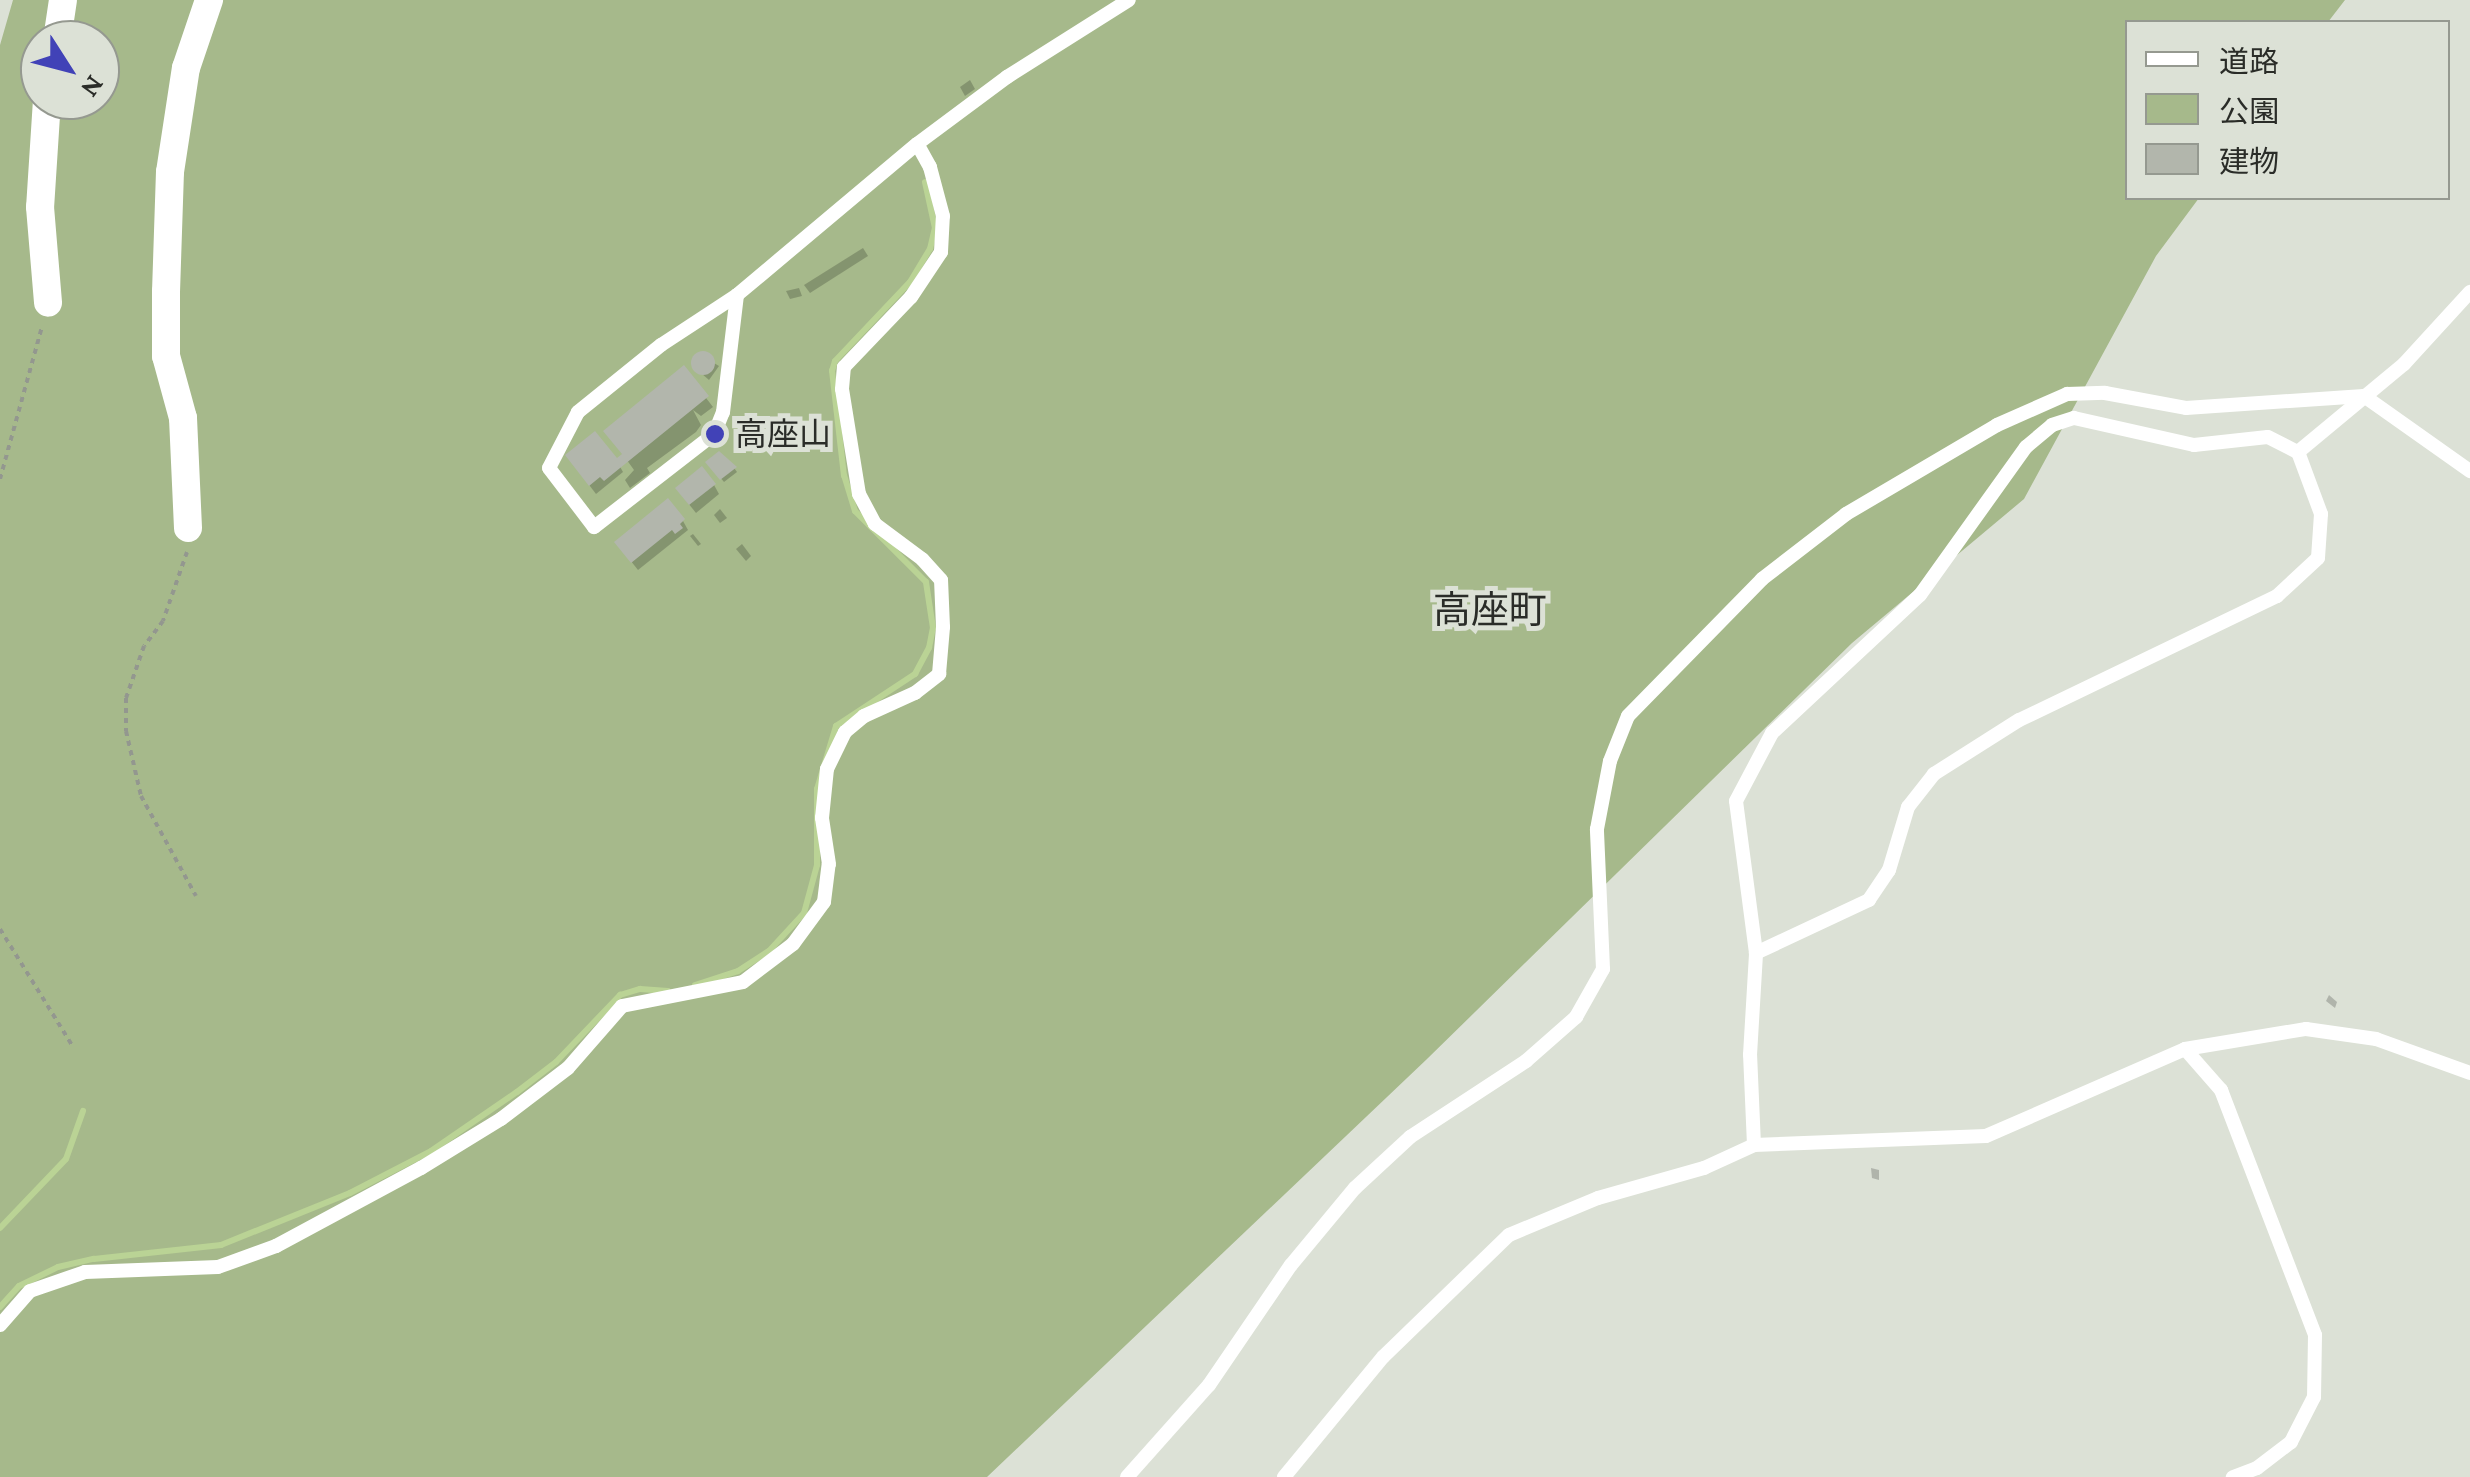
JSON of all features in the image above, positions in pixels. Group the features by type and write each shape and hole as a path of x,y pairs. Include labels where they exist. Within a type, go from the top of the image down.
{"street":[{"path":"188,528 183,418 166,356 166,292 173,154 186,68 208,0"},
{"path":"47,120 40,207 48,303"}],"lane":[{"path":"737,295 723,412 714,434 594,526 548,468 578,412 661,344 737,295 917,144 1007,77 1129,0"},
{"path":"0,1324 30,1291 85,1272 218,1268 276,1246 421,1168 501,1118 568,1068 622,1006 743,982 793,944 824,902 829,864 822,818 828,769 845,732 864,716 915,693 938,674 944,627 941,580 922,559 876,524 859,494 842,389 844,367 911,297 940,252 943,216 930,167 917,144"},
{"path":"2298,452 2404,364 2470,292"},
{"path":"1127,1477 1209,1385 1290,1265 1356,1188 1410,1137 1538,1052 1576,1017 1603,969 1596,829 1610,762 1628,716 1762,579 1846,514 1997,425 2067,394 2105,393 2186,408 2364,396 2470,471"},
{"path":"1754,1145 1750,1055 1756,954 1736,801 1772,732 1920,595 2026,447 2052,425 2074,418 2194,446 2268,437 2298,452 2320,514 2318,558 2276,596 2018,720 1934,774 1908,808 1889,870 1869,900 1756,954"},
{"path":"1284,1477 1383,1357 1510,1235 1598,1198 1704,1168 1754,1145 1986,1136 2185,1049 2306,1028 2376,1039 2470,1072"},
{"path":"2185,1049 2221,1090 2315,1335 2314,1397 2290,1442 2257,1468 2233,1477"}],"path":[{"path":"0,479 48,303"},
{"path":"188,528 186,555 168,608 144,646 126,698 126,731 142,796 196,896"},
{"path":"0,929 72,1045"}],"green space":[{"path":"13,0 2345,0 2330,20 2125,20 2125,200 2198,200 2156,256 2024,499 1852,643 1427,1059 987,1477 0,1477 0,45"}],"building":[{"path":"703,351 715,363 703,375 691,363"},
{"path":"684,365 709,396 604,481 600,477 589,486 565,455 595,431 617,458 622,454 603,431"},
{"path":"719,451 737,467 720,480 705,462"},
{"path":"702,466 716,484 689,505 675,488"},
{"path":"668,498 685,519 680,524 683,528 675,534 672,530 631,563 614,542"}],"waterway":[{"path":"695,985 738,971 769,951 804,913 817,865 817,789 836,726 915,674 929,648 933,628 926,582 855,511 844,476 832,371 835,361 910,282 930,249 935,228 925,182"},
{"path":"0,1307 19,1286 58,1267 94,1259 221,1245 350,1193 431,1151 517,1092 556,1062 620,995 640,989 668,991"},
{"path":"0,1228 66,1159 83,1111"}],"place":[{"name":"高座山","path":"715,434"}],"district":[{"name":"高座町","path":"1490,611"}]}
